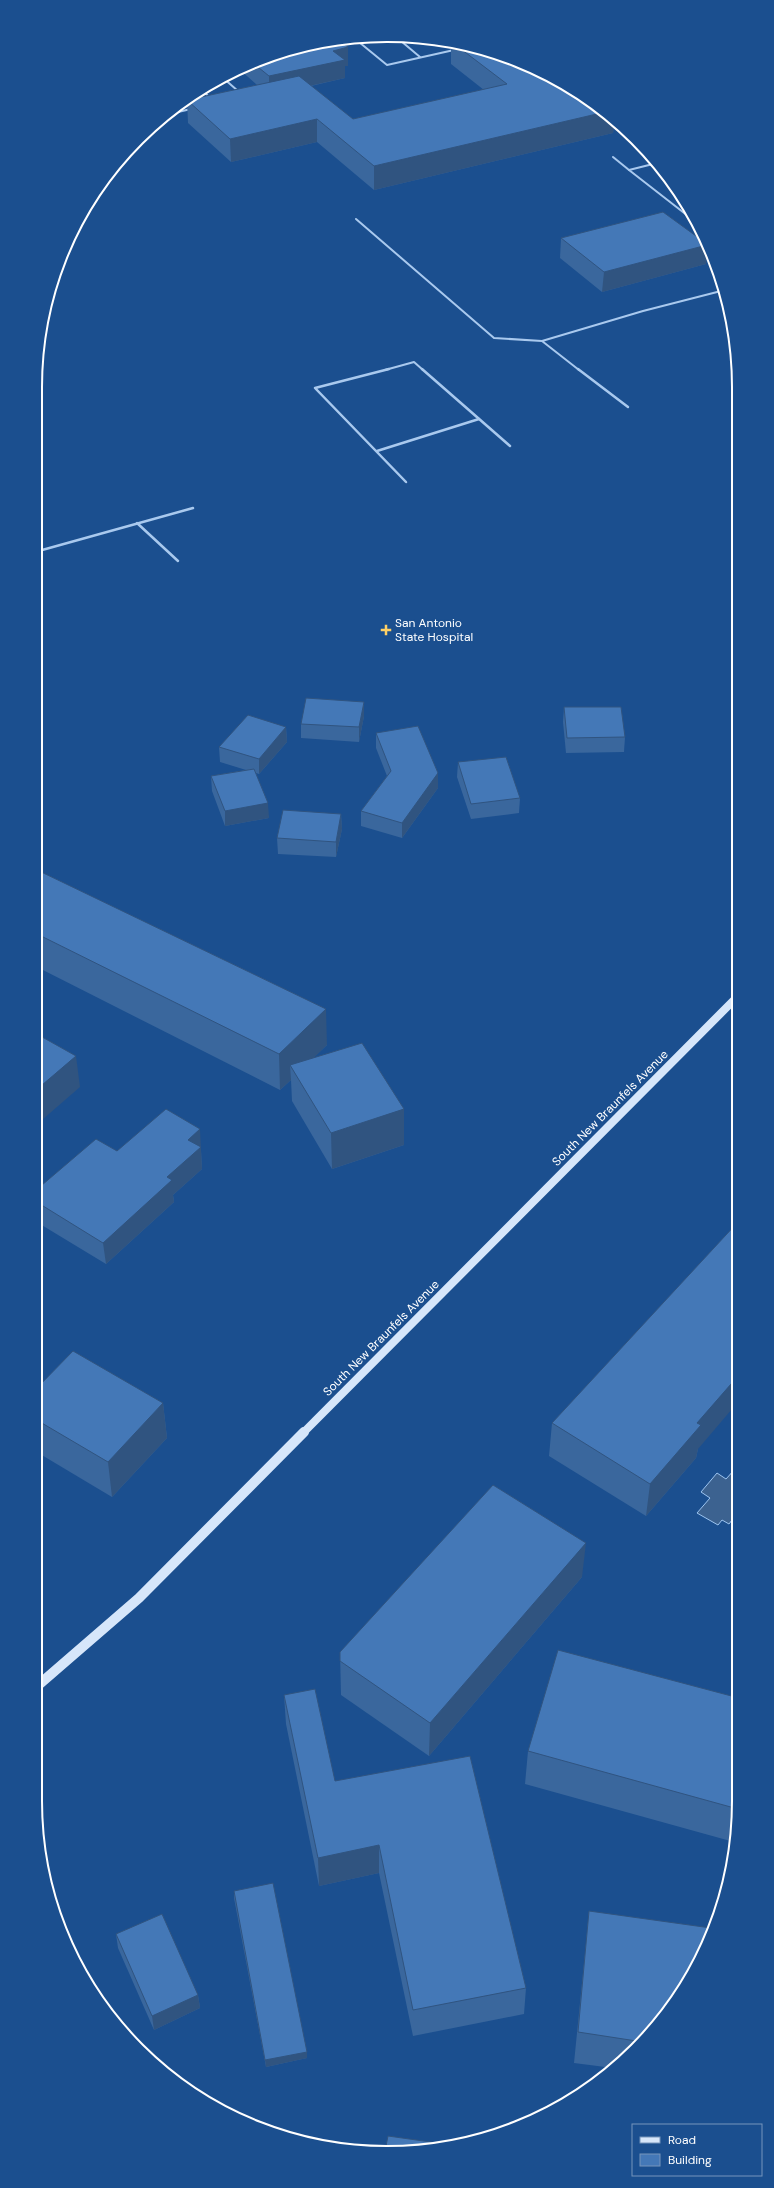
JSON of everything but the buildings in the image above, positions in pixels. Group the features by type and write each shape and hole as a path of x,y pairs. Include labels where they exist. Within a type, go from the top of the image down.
{"main road":[{"name":"South New Braunfels Avenue","path":"42,1682 139,1598 732,1002"}],"lane":[{"path":"360,43 387,65 456,50"},
{"path":"403,43 420,58"},
{"path":"227,82 240,93"},
{"path":"205,94 211,99"},
{"path":"179,112 194,109"},
{"path":"613,157 685,214"},
{"path":"629,170 650,164"},
{"path":"356,219 494,338 542,341 643,310 718,292"},
{"path":"542,341 628,407"},
{"path":"406,482 315,388 414,362 510,446"},
{"path":"377,452 479,419"},
{"path":"42,550 193,508"},
{"path":"137,524 178,561"}],"water":[{"path":"732,1472 732,1520 729,1524 722,1520 718,1525 697,1513 710,1498 701,1492 717,1473 726,1479"}],"place":[{"name":"San Antonio State Hospital","path":"386,630"}]}
